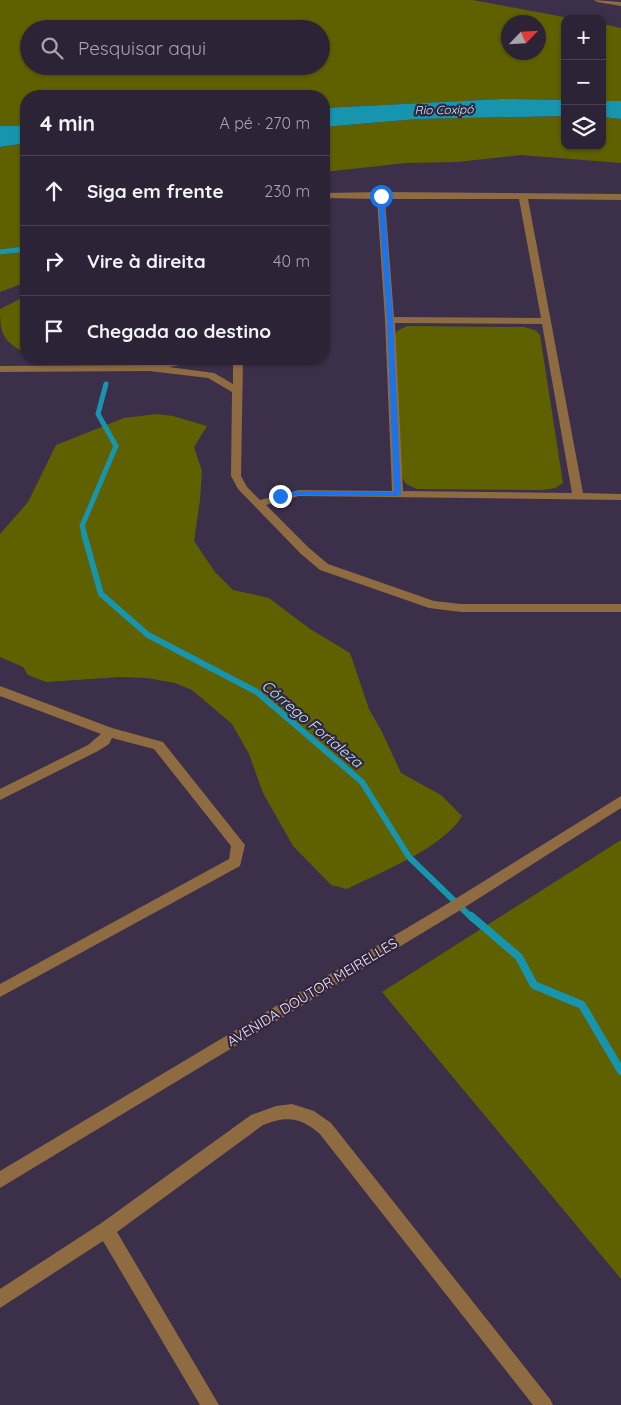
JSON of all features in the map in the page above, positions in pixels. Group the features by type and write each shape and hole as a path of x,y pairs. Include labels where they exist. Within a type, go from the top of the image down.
{"street":[{"path":"597,0 617,2"},
{"path":"330,196 621,198"},
{"path":"381,196 390,320 398,494"},
{"path":"523,196 578,496"},
{"path":"390,320 546,321"},
{"path":"149,368 165,365"},
{"path":"238,365 236,476 243,489 305,551 324,566 434,604 461,608 621,608"},
{"path":"0,368 149,368 211,375 237,391"},
{"path":"258,504 299,493 621,497"},
{"path":"0,691 109,732 158,745 238,845 235,862 0,991"},
{"path":"0,795 94,748 104,741 109,732"},
{"name":"AVENIDA DOUTOR MEIRELLES","path":"0,1180 457,905 621,801"},
{"path":"0,1299 106,1230 257,1120 276,1112 291,1111 311,1116 325,1128 544,1405"},
{"path":"106,1230 210,1405"}],"shaded area":[{"path":"0,0 473,0 561,17 561,100 502,99 330,108 330,90 20,90 20,126 0,126"},
{"path":"606,25 621,28 621,101 606,101"},
{"path":"561,116 561,150 606,150 606,117 621,119 621,163 521,155 457,162 406,163 330,171 330,126 416,119"},
{"path":"20,144 20,284 0,292 0,147"},
{"path":"20,299 20,350 11,344 4,335 0,309"},
{"path":"407,326 524,327 535,330 540,335 563,483 555,488 542,490 417,489 406,484 401,476 394,336 397,331"},
{"path":"157,414 173,416 207,426 194,447 202,471 194,541 215,572 233,590 269,598 310,629 350,653 369,709 401,773 441,795 462,816 441,839 426,849 347,889 331,885 293,846 263,793 249,754 232,724 192,690 175,683 147,678 120,677 46,682 28,675 23,667 0,657 0,534 28,502 56,445 124,418"},
{"path":"621,840 621,1279 382,992"}],"water":[{"name":"Rio Coxipó","path":"502,99 561,100 561,116 417,119 330,126 330,108"},
{"path":"606,101 621,101 621,119 606,117"},
{"path":"0,126 20,126 20,144 0,147"}],"waterway":[{"name":"Córrego Fortaleza","path":"0,252 20,250"},
{"name":"Córrego Fortaleza","path":"85,535 82,526 116,446 98,414 106,384"},
{"name":"Córrego Fortaleza","path":"84,534 101,594 148,635 257,692 362,782 409,857 472,918"},
{"name":"Córrego Fortaleza","path":"471,916 519,957 534,985 582,1005 621,1071"}],"route":[{"path":"280,496 299,493 398,494 390,320 381,196"}]}
